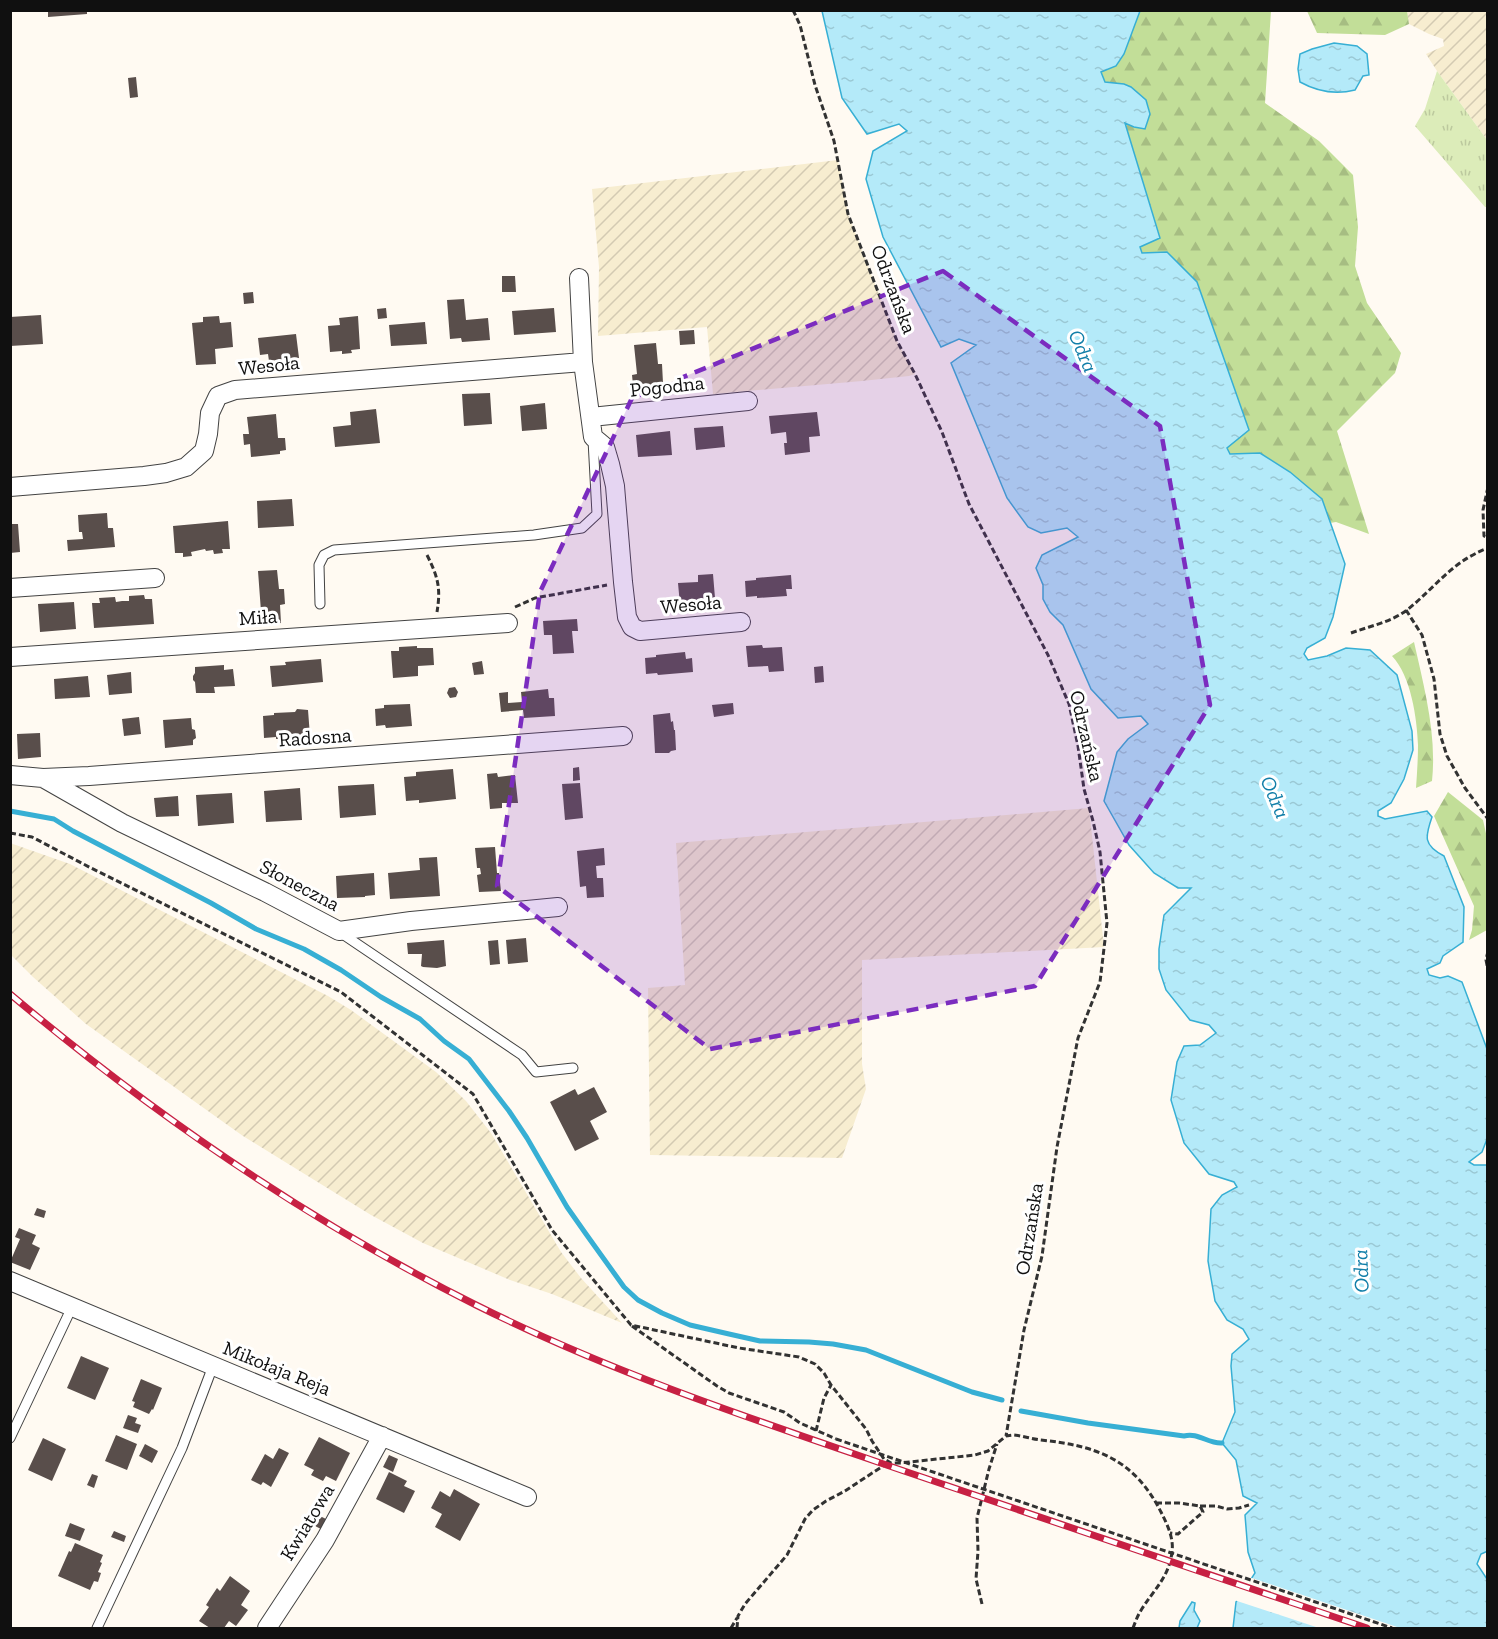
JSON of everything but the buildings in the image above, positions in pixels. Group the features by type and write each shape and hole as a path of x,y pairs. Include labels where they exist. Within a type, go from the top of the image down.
{"street":[{"name":"Wesoła","path":"579,278 583,362 593,437 605,447 615,486 627,617 632,627 640,631 741,622"},
{"name":"Wesoła","path":"10,487 144,476 186,467 204,452 210,413 218,396 235,390 583,362"},
{"name":"Pogodna","path":"591,417 748,401"},
{"path":"10,588 154,578"},
{"name":"Miła","path":"10,657 500,623"},
{"name":"Radosna","path":"10,775 44,778 623,736"},
{"name":"Słoneczna","path":"44,778 122,823 256,887 339,931 411,921 558,907"},
{"name":"Mikołaja Reja","path":"10,1281 527,1497"},
{"name":"Kwiatowa","path":"267,1629 325,1540 382,1436"}],"lane":[{"path":"320,604 319,565 324,555 334,550 534,535 582,528 597,514 593,437"},
{"path":"339,931 522,1055 536,1072 573,1068"},
{"path":"10,1438 72,1307"},
{"path":"97,1629 182,1448 213,1366"}],"path":[{"name":"Odrzańska","path":"793,10 800,25 815,85 834,141 848,214 897,341 942,432 969,504 1048,655 1069,704 1084,789 1100,852 1107,923 1100,982 1078,1038 1057,1147 1042,1256 1024,1330 1006,1436"},
{"path":"1488,487 1483,510 1484,536 1488,538"},
{"path":"420,543 435,571 440,594 436,613 429,628"},
{"path":"1351,633 1390,620 1406,610 1468,556 1488,548"},
{"path":"500,623 519,605 534,598 622,582"},
{"path":"1406,610 1422,635 1434,679 1440,734 1447,756 1465,788 1488,819"},
{"path":"10,834 32,837 341,992 473,1094 552,1230 631,1324 729,1393 784,1412 836,1440 1392,1629"},
{"path":"1488,951 1486,960 1488,970"},
{"path":"631,1324 739,1348 799,1357 815,1364 854,1412 881,1454 889,1462"},
{"path":"816,1431 824,1398 831,1385"},
{"path":"731,1629 745,1604 786,1555 805,1519 820,1506 889,1462 900,1463 975,1455 988,1451 1006,1436 1062,1442 1092,1449 1128,1469 1149,1491 1167,1523 1173,1551 1165,1577 1140,1613 1133,1629"},
{"path":"982,1604 976,1579 977,1518 998,1443"},
{"path":"1156,1503 1216,1506 1227,1509 1249,1505"},
{"path":"1170,1533 1178,1534 1186,1528 1203,1512 1200,1506"},
{"path":"737,1629 738,1616"}],"highlighted area":[{"path":"943,271 1160,426 1210,705 1035,986 710,1049 497,886 540,592 632,398"}],"shaded area":[{"path":"1407,11 1487,11 1487,140 1426,54 1444,46 1443,39 1409,24"},
{"path":"838,160 848,214 897,341 915,374 713,394 707,327 598,336 599,267 592,189"},
{"path":"1089,808 1104,947 862,960 862,1064 866,1089 842,1158 650,1155 648,988 685,985 676,843"},
{"path":"10,843 70,864 328,996 436,1072 466,1101 491,1133 561,1252 622,1323 552,1294 510,1280 423,1243 371,1215 243,1136 86,1024 11,955"}],"green space":[{"path":"1140,11 1271,11 1265,103 1319,141 1353,175 1358,227 1355,266 1367,303 1401,353 1395,373 1337,431 1369,534 1336,522 1330,523 1322,499 1290,472 1260,453 1230,454 1226,448 1249,430 1167,252 1142,254 1140,247 1160,237 1124,122 1150,114 1148,105 1141,95 1132,89 1104,82 1100,72 1116,66 1124,53"},
{"path":"1307,11 1407,11 1409,24 1385,35 1317,33"},
{"path":"1437,71 1487,140 1487,207 1415,126 1425,109"},
{"path":"1414,642 1429,711 1433,746 1432,781 1416,788 1418,745 1414,710 1404,675 1392,656"},
{"path":"1448,792 1483,820 1487,838 1487,930 1469,940 1474,906 1434,816"}],"water":[{"name":"Odra","path":"822,11 1140,11 1124,54 1116,66 1101,72 1105,82 1131,87 1146,100 1150,114 1145,129 1125,123 1160,238 1140,247 1142,253 1167,252 1197,282 1249,430 1227,448 1230,454 1260,453 1290,472 1322,499 1345,564 1333,617 1325,638 1307,648 1304,654 1308,660 1327,656 1346,648 1370,650 1397,675 1412,731 1413,750 1404,779 1391,803 1378,811 1378,816 1385,819 1427,811 1432,817 1427,835 1429,844 1444,856 1464,907 1463,942 1443,956 1440,963 1427,969 1429,975 1440,978 1448,976 1462,982 1487,1049 1487,1139 1482,1152 1469,1162 1474,1165 1488,1165 1488,1551 1481,1554 1477,1564 1487,1579 1487,1628 1233,1628 1236,1602 1255,1573 1248,1552 1245,1515 1257,1503 1243,1496 1236,1460 1222,1443 1235,1412 1232,1354 1249,1339 1243,1329 1227,1320 1215,1301 1208,1261 1211,1209 1222,1195 1237,1187 1234,1182 1209,1174 1184,1143 1171,1100 1177,1062 1184,1046 1200,1045 1216,1033 1209,1025 1190,1020 1166,990 1159,969 1159,949 1164,915 1191,888 1178,888 1154,873 1129,845 1104,801 1117,752 1128,739 1148,724 1141,716 1118,718 1091,689 1063,625 1050,612 1043,599 1043,585 1036,568 1042,555 1078,537 1067,528 1041,533 1028,527 1007,498 951,363 976,345 959,339 941,347 883,237 866,179 873,151 907,131 899,124 867,134 842,98"},
{"path":"1334,43 1357,46 1367,54 1369,75 1363,76 1355,90 1340,92 1320,90 1300,82 1298,69 1300,54"},
{"path":"1192,1602 1195,1603 1194,1610 1200,1621 1197,1628 1179,1628 1180,1621"}],"pier":[{"path":"1249,1577 1400,1628 1319,1628 1234,1600"}],"waterway":[{"path":"10,811 54,819 256,929 304,949 420,1019 444,1041 469,1059 527,1138 567,1207 624,1287 638,1300 690,1325 760,1341 833,1344 866,1350 972,1392 1002,1400"},
{"path":"1021,1411 1088,1423 1189,1435 1222,1443"}],"railway":[{"path":"10,994 120,1082 293,1202 414,1272 528,1330 688,1396 1367,1628"}]}
